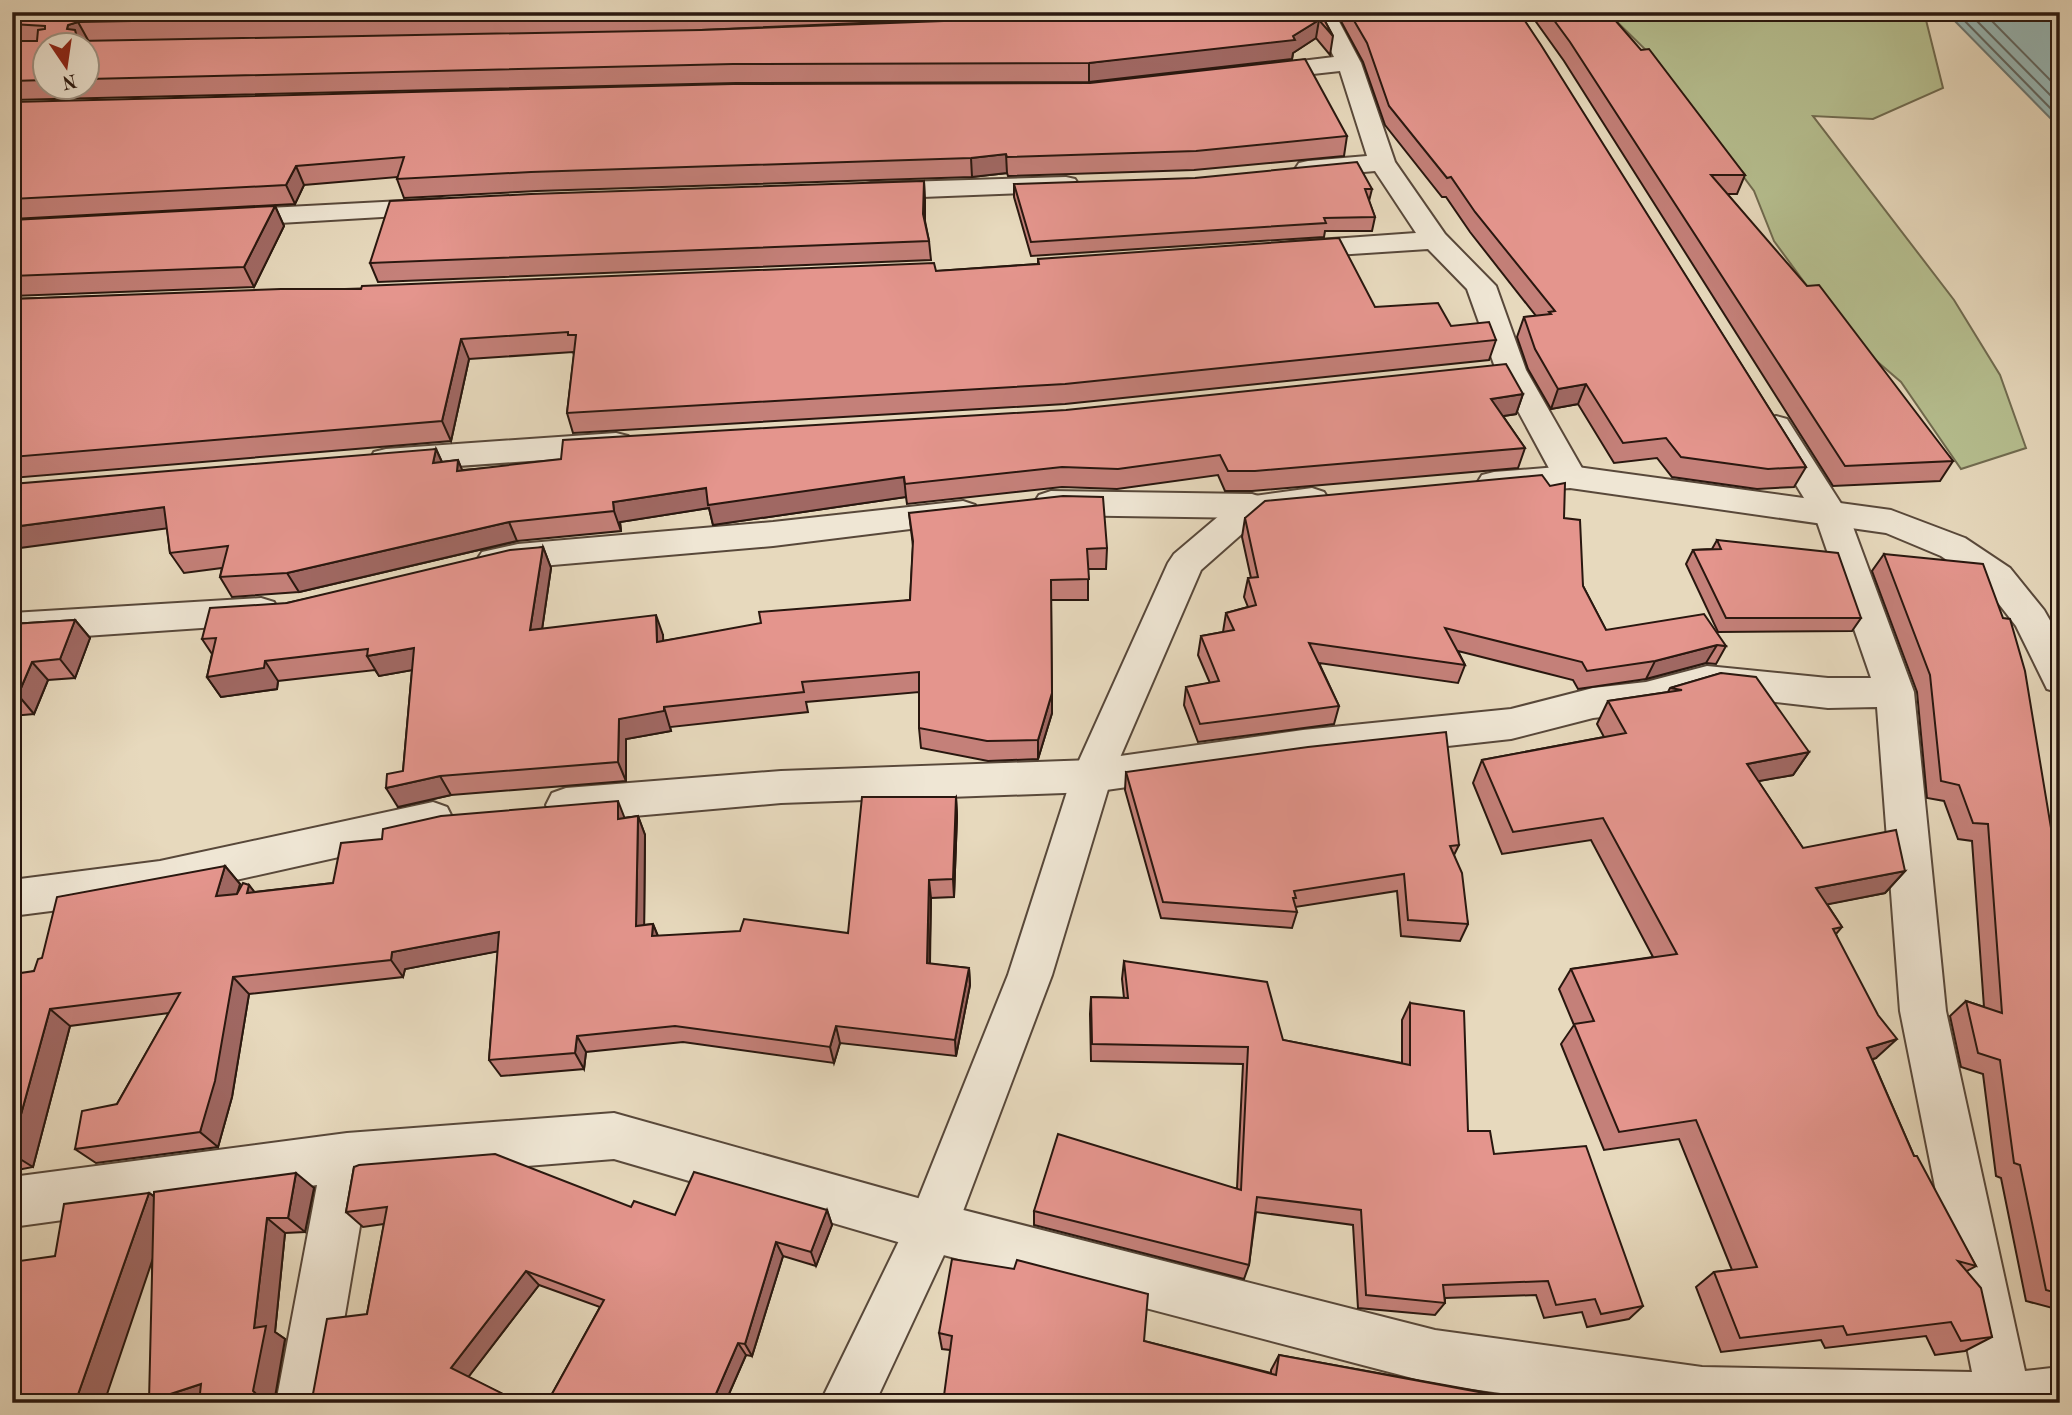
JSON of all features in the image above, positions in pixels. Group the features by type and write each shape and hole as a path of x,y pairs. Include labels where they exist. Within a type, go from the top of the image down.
{"street":[{"path":"1313,13 1349,63 1382,162 1435,240 1481,286 1497,372 1570,477"},
{"path":"1240,75 1349,63"},
{"path":"1288,171 1382,162"},
{"path":"845,192 1096,184"},
{"path":"199,220 469,205"},
{"path":"1259,252 1435,240"},
{"path":"1760,400 1832,516 1895,691 1923,1012 2006,1402"},
{"path":"359,463 650,442"},
{"path":"1459,487 1570,477 1832,516 1891,522 1937,538 1975,558 2006,584 2031,616 2060,679"},
{"path":"466,568 518,556 773,534 1062,502 1252,506 1348,497"},
{"path":"847,1403 932,1227 1030,975 1092,776 1186,563 1252,506"},
{"path":"12,626 299,608"},
{"path":"533,808 781,787 1092,776 1303,746 1511,724 1593,703 1646,697 1707,680 1828,692 1895,691"},
{"path":"12,898 160,879 465,814"},
{"path":"12,1202 346,1157 614,1136 932,1227 1435,1357 1702,1394 2006,1402 2060,1394"},
{"path":"303,1403 346,1157"}],"green space":[{"path":"1607,12 1924,12 1943,88 1873,119 1813,116 1954,300 2000,375 2026,448 1961,469 1901,382 1837,327 1774,241 1754,191 1659,63"}],"water":[{"path":"1946,12 2060,12 2060,128"}],"building":[{"path":"12,12 621,12 78,22 68,25 67,29 76,32 38,32 45,29 45,26 12,24"},
{"path":"1147,12 1320,12 1333,36 1319,20 1293,36 1295,40 1089,63 733,64 102,79 102,41 701,30"},
{"path":"1349,12 1519,12 1806,467 1768,469 1681,457 1666,438 1623,443 1586,384 1558,389 1535,349 1524,317 1551,314 1549,312 1555,311 1475,212 1451,177 1447,178 1389,106 1367,43"},
{"path":"1548,12 1608,12 1641,50 1649,49 1745,175 1711,175 1807,286 1819,285 1953,461 1845,466"},
{"path":"12,41 32,41 32,80 12,81"},
{"path":"1305,59 1347,136 1196,151 1007,157 1006,154 971,158 397,179 404,157 296,166 286,185 12,199 12,102 102,102 102,100 733,84 1090,83"},
{"path":"1357,162 1372,189 1365,189 1375,217 1324,218 1326,223 1031,242 1014,184 1195,178"},
{"path":"924,181 923,214 929,241 370,263 390,201"},
{"path":"275,206 244,267 12,276 12,220"},
{"path":"1339,238 1375,307 1438,303 1451,326 1489,322 1496,340 1065,384 567,413 576,335 568,335 568,332 461,339 442,421 12,457 12,299 281,289 361,289 362,286 934,263 936,271 1039,264 1038,259"},
{"path":"1506,364 1523,394 1491,399 1525,448 1255,471 1228,471 1220,455 1118,469 1062,467 905,484 904,477 708,505 706,488 613,502 614,511 509,522 287,573 220,577 228,546 170,553 164,507 12,527 12,484 436,449 433,463 458,460 457,471 561,459 563,440 1066,410"},
{"path":"1542,475 1550,486 1565,483 1564,518 1580,520 1583,586 1606,630 1704,614 1726,646 1717,645 1655,661 1587,671 1582,662 1445,628 1465,665 1309,643 1339,706 1200,724 1186,687 1219,681 1201,636 1234,630 1226,613 1256,605 1248,578 1258,577 1245,518 1265,501"},
{"path":"1063,496 1103,497 1107,548 1087,549 1089,579 1051,580 1052,693 1038,740 987,741 919,728 919,672 802,682 804,692 664,707 664,711 619,719 618,762 440,776 386,788 387,774 403,771 414,648 367,656 368,649 265,661 264,668 207,677 216,638 202,639 210,608 287,603 510,550 543,547 530,630 656,615 657,642 761,623 759,612 910,600 913,541 909,513"},
{"path":"1717,540 1838,553 1861,618 1726,618 1693,550 1721,549"},
{"path":"1884,554 1983,564 2003,618 2010,619 2025,671 2052,834 2060,836 2060,1294 2046,1290 2020,1165 2014,1163 2000,1060 1978,1053 1966,1001 2002,1013 1988,824 1973,823 1959,785 1941,781 1930,675"},
{"path":"75,620 60,659 32,662 18,695 12,696 12,624"},
{"path":"1721,673 1756,677 1809,752 1747,764 1803,848 1896,830 1905,871 1816,888 1842,927 1833,929 1878,1015 1897,1039 1867,1048 1914,1156 1917,1156 1976,1266 1958,1261 1981,1288 1992,1337 1961,1341 1951,1322 1847,1335 1843,1326 1740,1338 1714,1272 1757,1267 1696,1120 1619,1132 1574,1024 1594,1021 1571,969 1677,954 1603,818 1513,832 1482,760 1626,733 1608,701 1682,690 1670,688"},
{"path":"1446,732 1459,845 1450,846 1462,873 1468,924 1408,920 1404,874 1294,891 1297,912 1163,902 1126,772 1308,747"},
{"path":"862,797 956,797 953,879 929,880 927,963 969,968 955,1040 836,1026 830,1047 675,1026 577,1036 575,1053 489,1060 499,932 392,952 391,960 233,977 215,1081 200,1132 75,1149 82,1111 117,1104 180,993 50,1009 12,1147 12,979 14,974 34,971 38,959 42,958 57,897 225,866 216,896 237,894 243,883 249,885 247,893 333,883 341,843 382,839 383,829 441,816 618,801 618,819 638,816 636,926 653,924 652,936 740,931 744,919 848,933"},
{"path":"1124,961 1267,982 1283,1040 1410,1065 1410,1003 1464,1011 1468,1131 1490,1131 1494,1154 1586,1146 1643,1306 1601,1314 1595,1299 1556,1305 1548,1281 1443,1285 1445,1303 1366,1295 1361,1210 1257,1197 1249,1265 1034,1211 1058,1134 1241,1190 1248,1047 1092,1044 1091,997 1128,998"},
{"path":"495,1154 631,1207 634,1201 675,1215 694,1172 827,1210 811,1252 776,1242 745,1344 738,1343 712,1403 682,1403 675,1400 673,1403 547,1403 604,1300 526,1271 451,1368 521,1403 307,1403 308,1398 289,1403 199,1403 201,1384 149,1401 154,1192 296,1173 288,1218 267,1218 254,1328 266,1326 253,1391 256,1394 313,1394 327,1319 367,1314 387,1207 346,1212 354,1167"},
{"path":"149,1193 75,1403 12,1403 12,1262 55,1256 64,1204"},
{"path":"952,1259 1014,1269 1017,1260 1148,1294 1144,1341 1276,1375 1279,1355 1538,1403 943,1403 952,1336 939,1333"}]}
